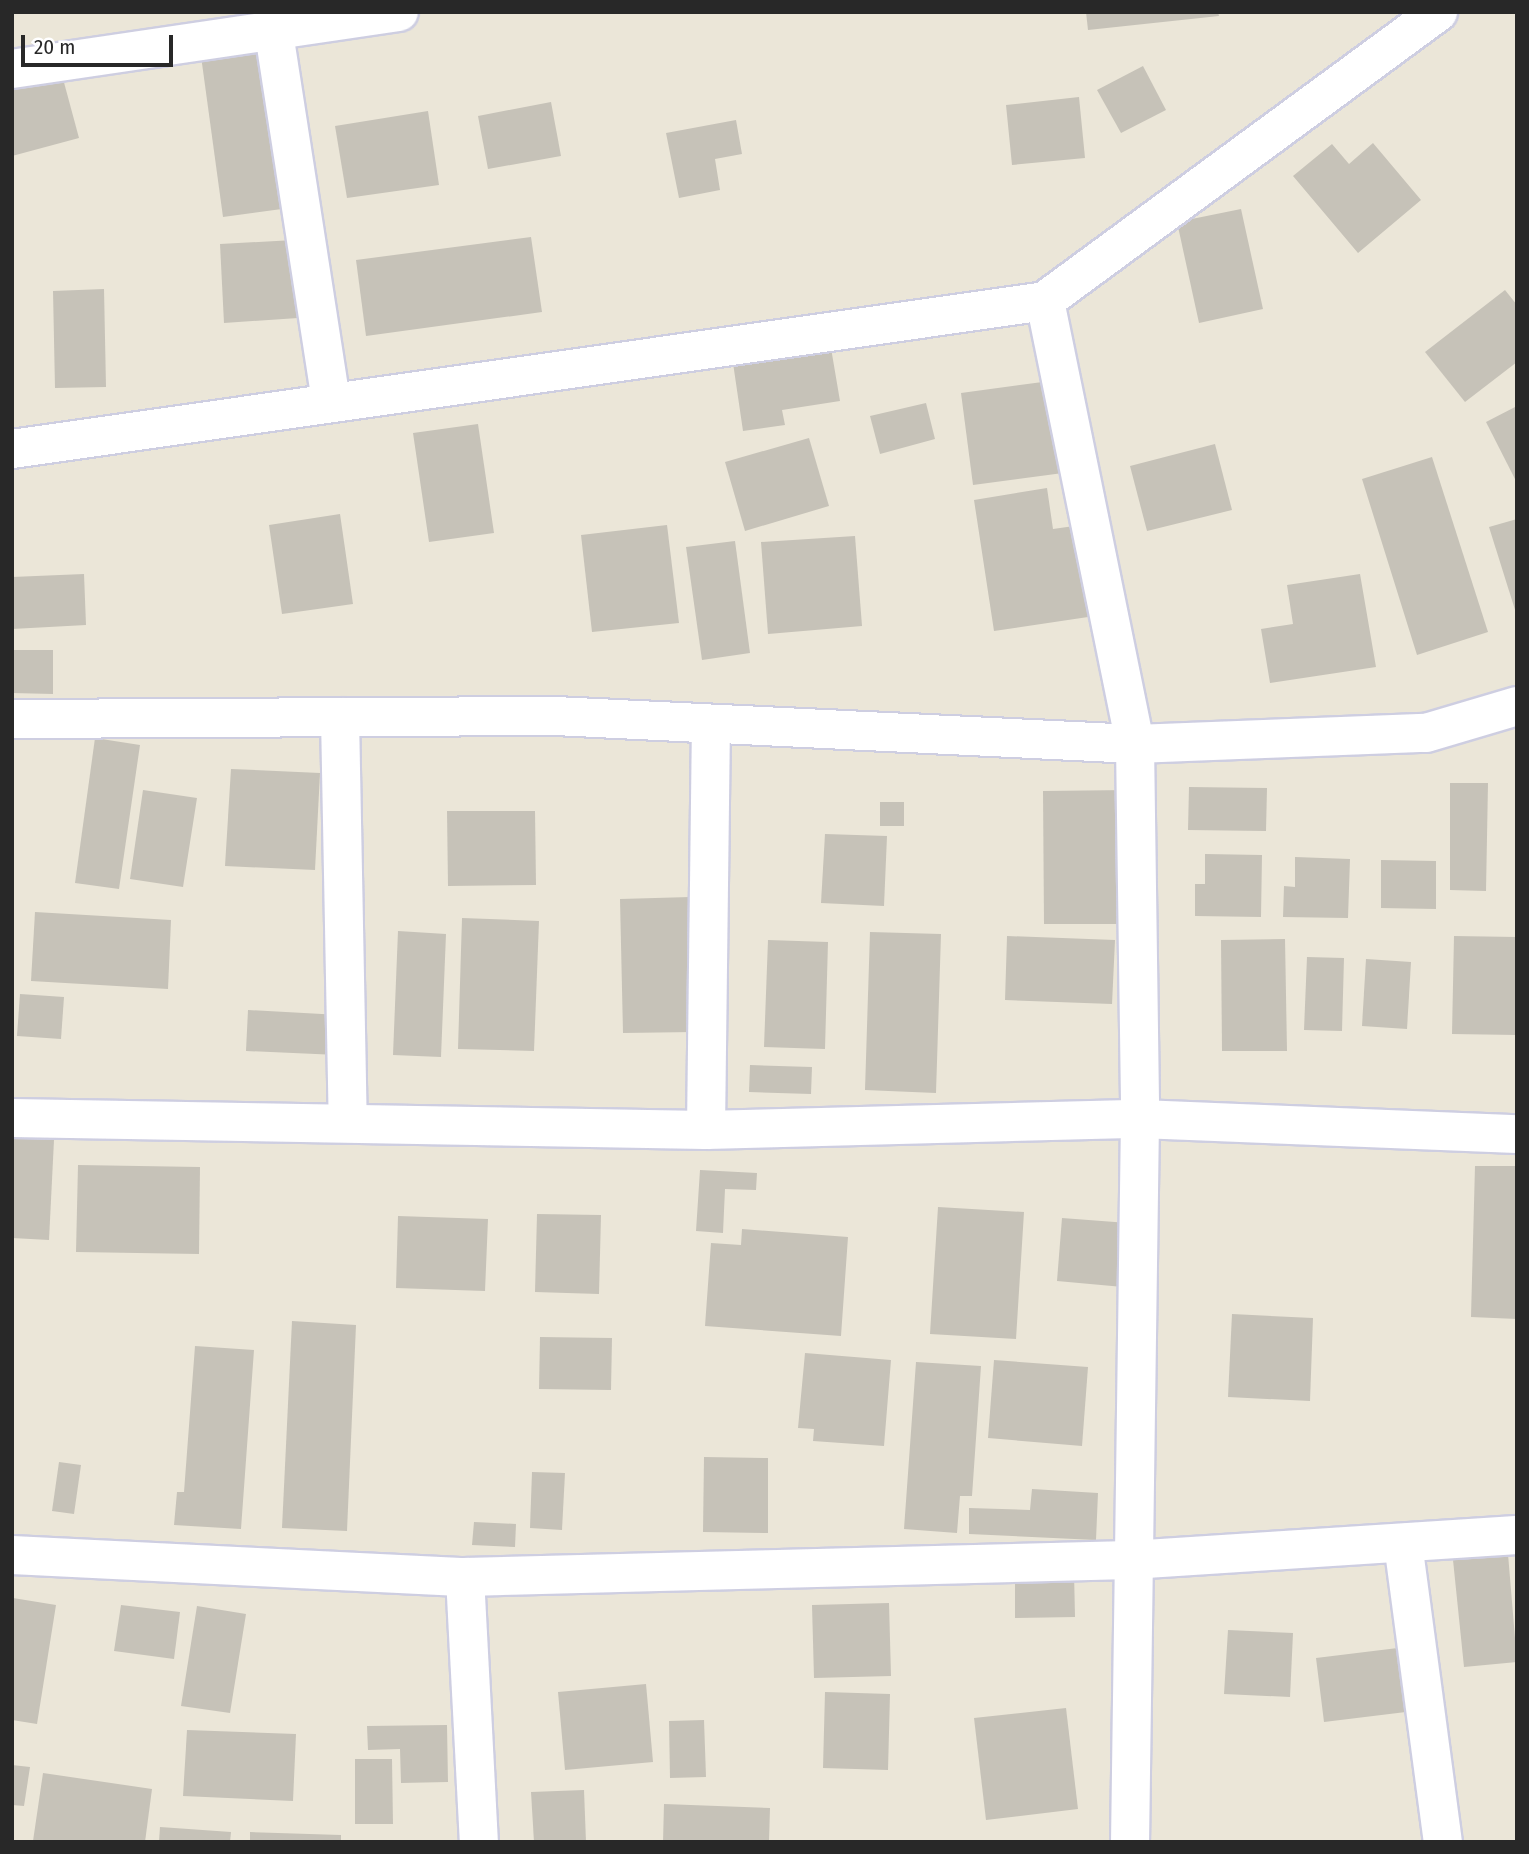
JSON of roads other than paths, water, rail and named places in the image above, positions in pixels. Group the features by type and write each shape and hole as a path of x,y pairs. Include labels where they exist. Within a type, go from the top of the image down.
{"street":[{"path":"12,449 331,400 1045,301 1438,12"},
{"path":"12,69 274,33 375,14"},
{"path":"274,33 331,400"},
{"path":"1045,301 1135,744 1140,1119 1129,1560 1130,1842"},
{"path":"12,719 555,716 711,726 1135,744 1426,733 1517,706"},
{"path":"340,717 348,1124"},
{"path":"706,1130 711,726"},
{"path":"12,1118 706,1130 1140,1119 1517,1134"},
{"path":"12,1555 465,1577 1129,1560 1517,1535"},
{"path":"1403,1543 1443,1842"},
{"path":"465,1577 479,1842"}]}
